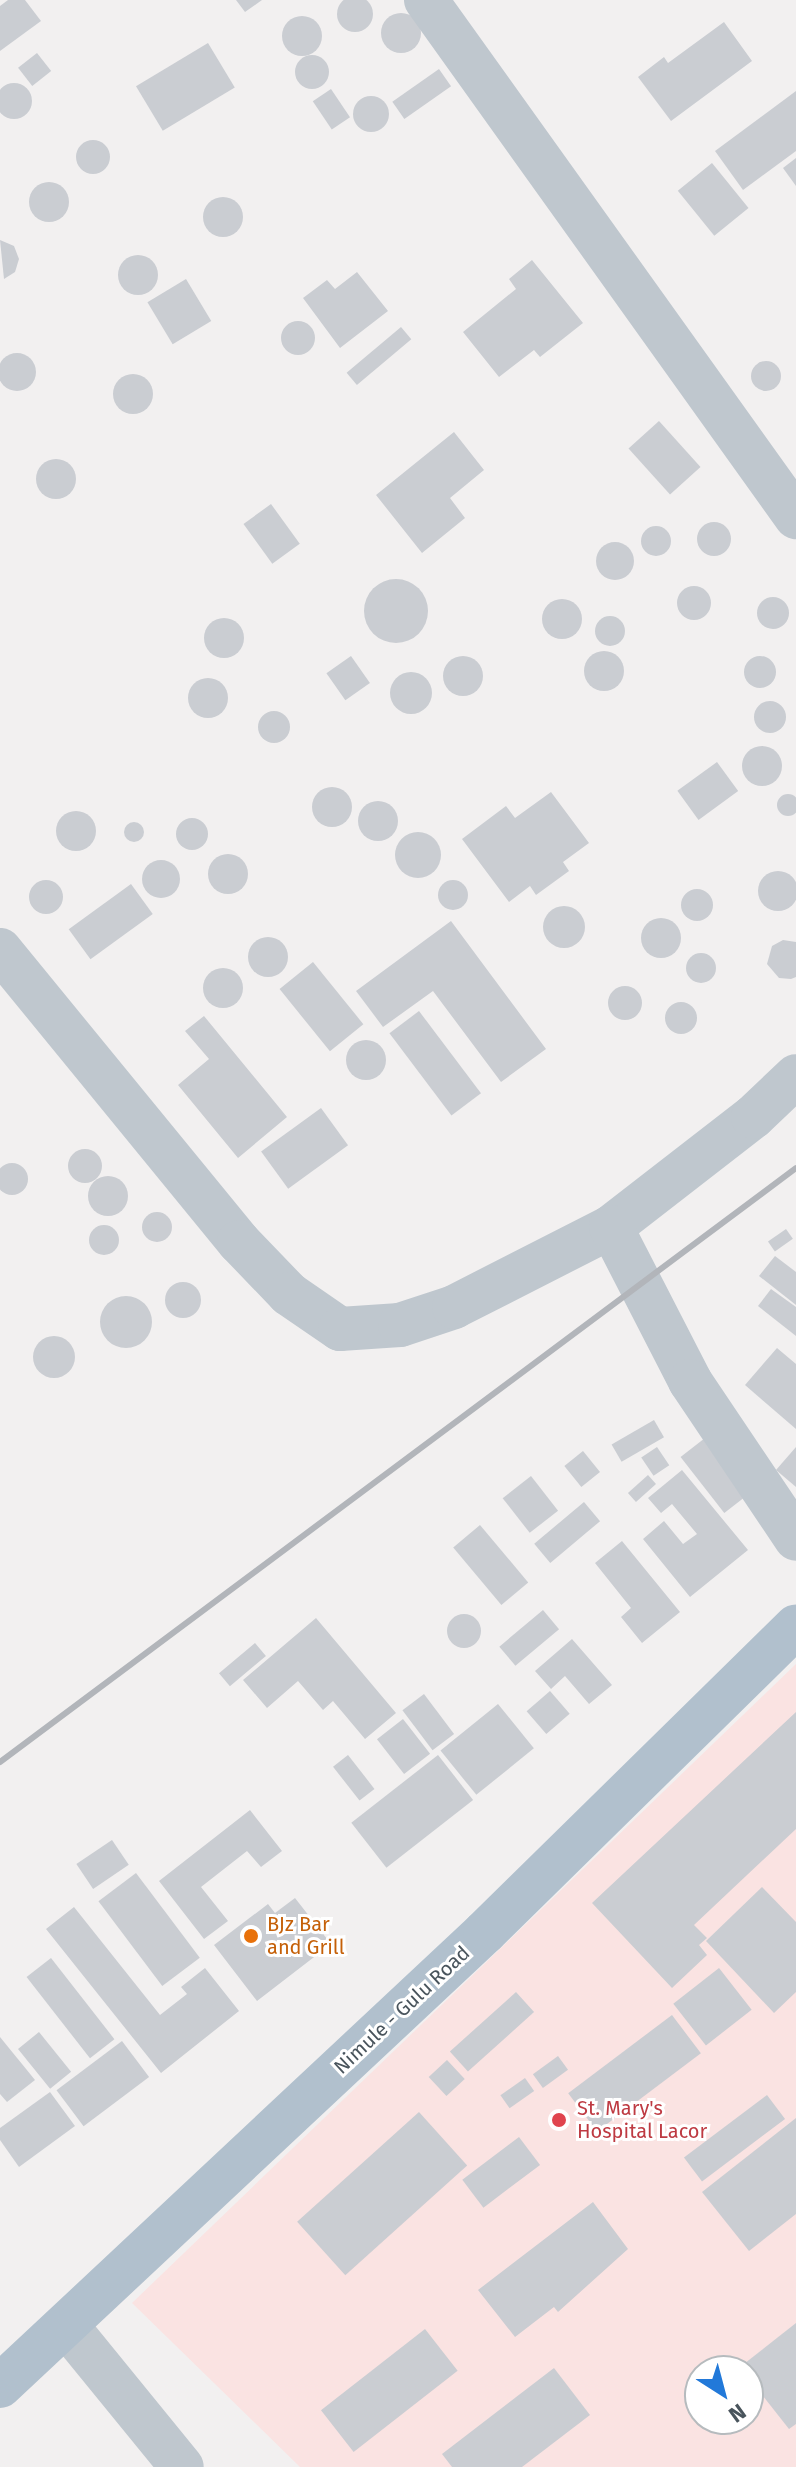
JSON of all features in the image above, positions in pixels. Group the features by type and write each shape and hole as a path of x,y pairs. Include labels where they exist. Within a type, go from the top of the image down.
{"main road":[{"name":"Nimule - Gulu Road","path":"0,2386 485,1932 796,1626"}],"street":[{"path":"426,0 796,517"},
{"path":"0,950 239,1242 289,1294 340,1329 400,1325 454,1307 611,1227 753,1117 796,1076"},
{"path":"611,1227 690,1381 796,1539"},
{"path":"66,2325 182,2467"}],"shaded area":[{"name":"St. Mary's Hospital Lacor","path":"796,1664 796,2467 300,2467 132,2303"}],"building":[{"path":"355,-4 368,1 373,14 368,27 355,32 342,27 337,14 342,1"},
{"path":"8,0 25,0 41,21 0,51 0,6"},
{"path":"236,0 262,0 245,12"},
{"path":"401,13 415,19 421,33 415,47 401,53 387,47 381,33 387,19"},
{"path":"302,16 316,22 322,36 316,50 302,56 288,50 282,36 288,22"},
{"path":"724,22 752,61 671,121 638,77 664,57 668,63"},
{"path":"208,43 235,88 163,131 136,86"},
{"path":"37,53 51,71 32,86 18,68"},
{"path":"312,55 324,60 329,72 324,84 312,89 300,84 295,72 300,60"},
{"path":"439,69 451,86 404,119 392,102"},
{"path":"14,83 27,88 32,101 27,114 14,119 1,114 -4,101 1,88"},
{"path":"331,89 350,117 332,129 313,101"},
{"path":"796,91 796,151 743,190 715,151"},
{"path":"371,96 384,101 389,114 384,127 371,132 358,127 353,114 358,101"},
{"path":"93,140 105,145 110,157 105,169 93,174 81,169 76,157 81,145"},
{"path":"796,158 796,186 783,168"},
{"path":"712,163 749,208 714,236 678,191"},
{"path":"49,182 63,188 69,202 63,216 49,222 35,216 29,202 35,188"},
{"path":"223,197 237,203 243,217 237,231 223,237 209,231 203,217 209,203"},
{"path":"0,240 14,246 19,259 15,272 4,279"},
{"path":"138,255 152,261 158,275 152,289 138,295 124,289 118,275 124,261"},
{"path":"532,260 583,323 540,357 534,350 499,377 463,332 516,289 509,279"},
{"path":"357,272 388,311 340,348 303,298 327,280 335,289"},
{"path":"186,279 211,321 173,344 147,302"},
{"path":"298,321 310,326 315,338 310,350 298,355 286,350 281,338 286,326"},
{"path":"401,327 411,339 357,385 347,373"},
{"path":"17,353 31,358 36,372 31,386 17,391 3,386 -2,372 3,358"},
{"path":"766,361 777,365 781,376 777,387 766,391 755,387 751,376 755,365"},
{"path":"133,374 147,380 153,394 147,408 133,414 119,408 113,394 119,380"},
{"path":"659,421 700,467 670,495 629,448"},
{"path":"454,432 484,470 450,498 465,518 422,553 376,495"},
{"path":"56,459 70,465 76,479 70,493 56,499 42,493 36,479 42,465"},
{"path":"271,504 300,544 272,564 243,524"},
{"path":"714,522 726,527 731,539 726,551 714,556 702,551 697,539 702,527"},
{"path":"656,526 667,530 671,541 667,552 656,556 645,552 641,541 645,530"},
{"path":"615,542 629,547 634,561 629,575 615,580 601,575 596,561 601,547"},
{"path":"396,579 408,581 419,588 426,599 426,623 419,634 408,641 396,643 384,641 373,634 366,623 364,611 366,599 373,588 384,581"},
{"path":"694,586 706,591 711,603 706,615 694,620 682,615 677,603 682,591"},
{"path":"773,597 784,602 789,613 784,624 773,629 762,624 757,613 762,602"},
{"path":"562,599 576,605 582,619 576,633 562,639 548,633 542,619 548,605"},
{"path":"610,616 620,621 625,631 620,641 610,646 600,641 595,631 600,621"},
{"path":"224,618 238,624 244,638 238,652 224,658 210,652 204,638 210,624"},
{"path":"604,651 618,657 624,671 618,685 604,691 590,685 584,671 590,657"},
{"path":"351,656 370,683 345,700 326,673"},
{"path":"463,656 477,662 483,676 477,690 463,696 449,690 443,676 449,662"},
{"path":"760,656 771,661 776,672 771,683 760,688 749,683 744,672 749,661"},
{"path":"411,672 426,678 432,693 426,708 411,714 396,708 390,693 396,678"},
{"path":"208,678 222,684 228,698 222,712 208,718 194,712 188,698 194,684"},
{"path":"770,701 781,706 786,717 781,728 770,733 759,728 754,717 759,706"},
{"path":"274,711 286,715 290,727 286,739 274,743 262,739 258,727 262,715"},
{"path":"762,746 776,752 782,766 776,780 762,786 748,780 742,766 748,752"},
{"path":"717,762 738,791 699,820 677,791"},
{"path":"332,787 346,793 352,807 346,821 332,827 318,821 312,807 318,793"},
{"path":"551,792 589,843 563,862 569,871 536,895 530,886 509,902 462,839 506,806 515,818"},
{"path":"788,794 796,797 799,805 796,813 788,816 780,813 777,805 780,797"},
{"path":"378,801 392,807 398,821 392,835 378,841 364,835 358,821 364,807"},
{"path":"76,811 90,817 96,831 90,845 76,851 62,845 56,831 62,817"},
{"path":"192,818 204,822 208,834 204,846 192,850 180,846 176,834 180,822"},
{"path":"134,822 141,825 144,832 141,839 134,842 127,839 124,832 127,825"},
{"path":"418,832 434,839 441,855 434,871 418,878 402,871 395,855 402,839"},
{"path":"228,854 242,860 248,874 242,888 228,894 214,888 208,874 214,860"},
{"path":"161,860 174,866 180,879 174,892 161,898 148,892 142,879 148,866"},
{"path":"778,871 792,877 798,891 792,905 778,911 764,905 758,891 764,877"},
{"path":"46,880 58,885 63,897 58,909 46,914 34,909 29,897 34,885"},
{"path":"453,880 464,884 468,895 464,906 453,910 442,906 438,895 442,884"},
{"path":"131,884 153,914 90,959 69,929"},
{"path":"697,889 709,893 713,905 709,917 697,921 685,917 681,905 685,893"},
{"path":"564,906 579,912 585,927 579,942 564,948 549,942 543,927 549,912"},
{"path":"661,918 675,924 681,938 675,952 661,958 647,952 641,938 647,924"},
{"path":"451,921 546,1049 501,1082 433,991 383,1027 356,991"},
{"path":"268,937 282,943 288,957 282,971 268,977 254,971 248,957 254,943"},
{"path":"783,940 796,942 796,977 791,979 779,978 767,964 772,946"},
{"path":"701,953 712,957 716,968 712,979 701,983 690,979 686,968 690,957"},
{"path":"313,962 363,1024 330,1051 280,989"},
{"path":"223,968 237,974 243,988 237,1002 223,1008 209,1002 203,988 209,974"},
{"path":"625,986 637,991 642,1003 637,1015 625,1020 613,1015 608,1003 613,991"},
{"path":"681,1002 693,1006 697,1018 693,1030 681,1034 669,1030 665,1018 669,1006"},
{"path":"419,1011 481,1093 451,1116 389,1033"},
{"path":"204,1016 287,1117 238,1158 178,1085 209,1059 185,1031"},
{"path":"366,1040 380,1046 386,1060 380,1074 366,1080 352,1074 346,1060 352,1046"},
{"path":"321,1108 348,1145 288,1189 261,1151"},
{"path":"85,1149 97,1154 102,1166 97,1178 85,1183 73,1178 68,1166 73,1154"},
{"path":"12,1163 24,1167 28,1179 24,1191 12,1195 0,1191 -4,1179 0,1167"},
{"path":"108,1176 122,1182 128,1196 122,1210 108,1216 94,1210 88,1196 94,1182"},
{"path":"157,1212 168,1216 172,1227 168,1238 157,1242 146,1238 142,1227 146,1216"},
{"path":"104,1225 115,1229 119,1240 115,1251 104,1255 93,1251 89,1240 93,1229"},
{"path":"786,1229 793,1239 775,1251 768,1242"},
{"path":"775,1256 796,1272 796,1305 759,1276"},
{"path":"183,1282 196,1287 201,1300 196,1313 183,1318 170,1313 165,1300 170,1287"},
{"path":"771,1289 796,1307 796,1336 758,1306"},
{"path":"126,1296 145,1303 152,1322 145,1341 126,1348 107,1341 100,1322 107,1303"},
{"path":"54,1336 69,1342 75,1357 69,1372 54,1378 39,1372 33,1357 39,1342"},
{"path":"777,1348 796,1364 796,1429 745,1385"},
{"path":"654,1420 664,1437 622,1462 612,1444"},
{"path":"705,1438 749,1494 724,1513 681,1457"},
{"path":"657,1447 669,1465 654,1476 641,1458"},
{"path":"796,1447 796,1487 776,1470"},
{"path":"583,1451 600,1472 581,1487 564,1466"},
{"path":"682,1470 748,1550 690,1597 643,1539 664,1521 683,1544 697,1534 672,1504 661,1513 648,1498"},
{"path":"648,1475 656,1484 636,1502 628,1493"},
{"path":"531,1476 558,1511 530,1533 503,1498"},
{"path":"584,1502 600,1521 550,1563 534,1544"},
{"path":"480,1525 528,1582 501,1605 453,1547"},
{"path":"622,1541 680,1612 642,1643 621,1617 631,1608 595,1563"},
{"path":"543,1610 559,1629 515,1666 499,1647"},
{"path":"464,1614 476,1619 481,1631 476,1643 464,1648 452,1643 447,1631 452,1619"},
{"path":"316,1618 396,1713 365,1739 333,1701 323,1710 298,1681 267,1708 243,1680"},
{"path":"572,1639 612,1685 589,1704 565,1676 551,1689 535,1671"},
{"path":"255,1643 266,1656 230,1686 219,1673"},
{"path":"550,1691 570,1714 546,1734 527,1711"},
{"path":"424,1694 454,1734 433,1750 402,1710"},
{"path":"498,1704 534,1748 476,1795 440,1751"},
{"path":"796,1712 796,1829 694,1925 707,1938 699,1945 707,1955 672,1988 592,1903"},
{"path":"403,1719 430,1754 404,1774 377,1739"},
{"path":"348,1755 374,1789 360,1801 333,1767"},
{"path":"438,1755 473,1800 386,1868 351,1823"},
{"path":"250,1810 282,1851 261,1867 247,1851 201,1887 228,1921 204,1939 159,1881"},
{"path":"112,1840 129,1865 93,1889 76,1864"},
{"path":"136,1873 200,1958 162,1986 98,1901"},
{"path":"762,1887 796,1922 796,1992 774,2013 706,1941"},
{"path":"295,1898 331,1944 257,2001 214,1945 268,1904 275,1913"},
{"path":"74,1907 160,2015 187,1994 181,1987 205,1968 239,2011 161,2073 46,1929"},
{"path":"51,1958 114,2039 90,2058 27,1977"},
{"path":"719,1968 752,2010 706,2045 673,2004"},
{"path":"516,1992 534,2012 468,2072 450,2052"},
{"path":"672,2015 701,2053 597,2132 568,2093"},
{"path":"39,2032 71,2072 50,2089 18,2049"},
{"path":"0,2037 35,2080 7,2102 0,2094"},
{"path":"122,2041 149,2077 84,2126 57,2090"},
{"path":"558,2056 568,2070 543,2088 533,2074"},
{"path":"447,2060 465,2079 446,2096 429,2077"},
{"path":"525,2078 534,2091 510,2108 500,2095"},
{"path":"50,2092 75,2126 19,2167 0,2140 0,2128"},
{"path":"767,2095 785,2119 702,2182 684,2158"},
{"path":"419,2112 467,2166 345,2275 297,2222"},
{"path":"796,2118 796,2214 749,2251 702,2192"},
{"path":"519,2137 540,2165 483,2208 462,2180"},
{"path":"593,2202 628,2249 558,2312 554,2307 515,2337 478,2290"},
{"path":"796,2323 796,2424 789,2429 764,2397 764,2355 755,2355"},
{"path":"425,2329 458,2371 354,2452 321,2410"},
{"path":"554,2368 590,2415 522,2467 452,2467 442,2454"}],"railway":[{"path":"0,1762 796,1168"}],"place":[{"name":"BJz Bar and Grill","path":"251,1936"},
{"name":"St. Mary's Hospital Lacor","path":"559,2120"}]}
